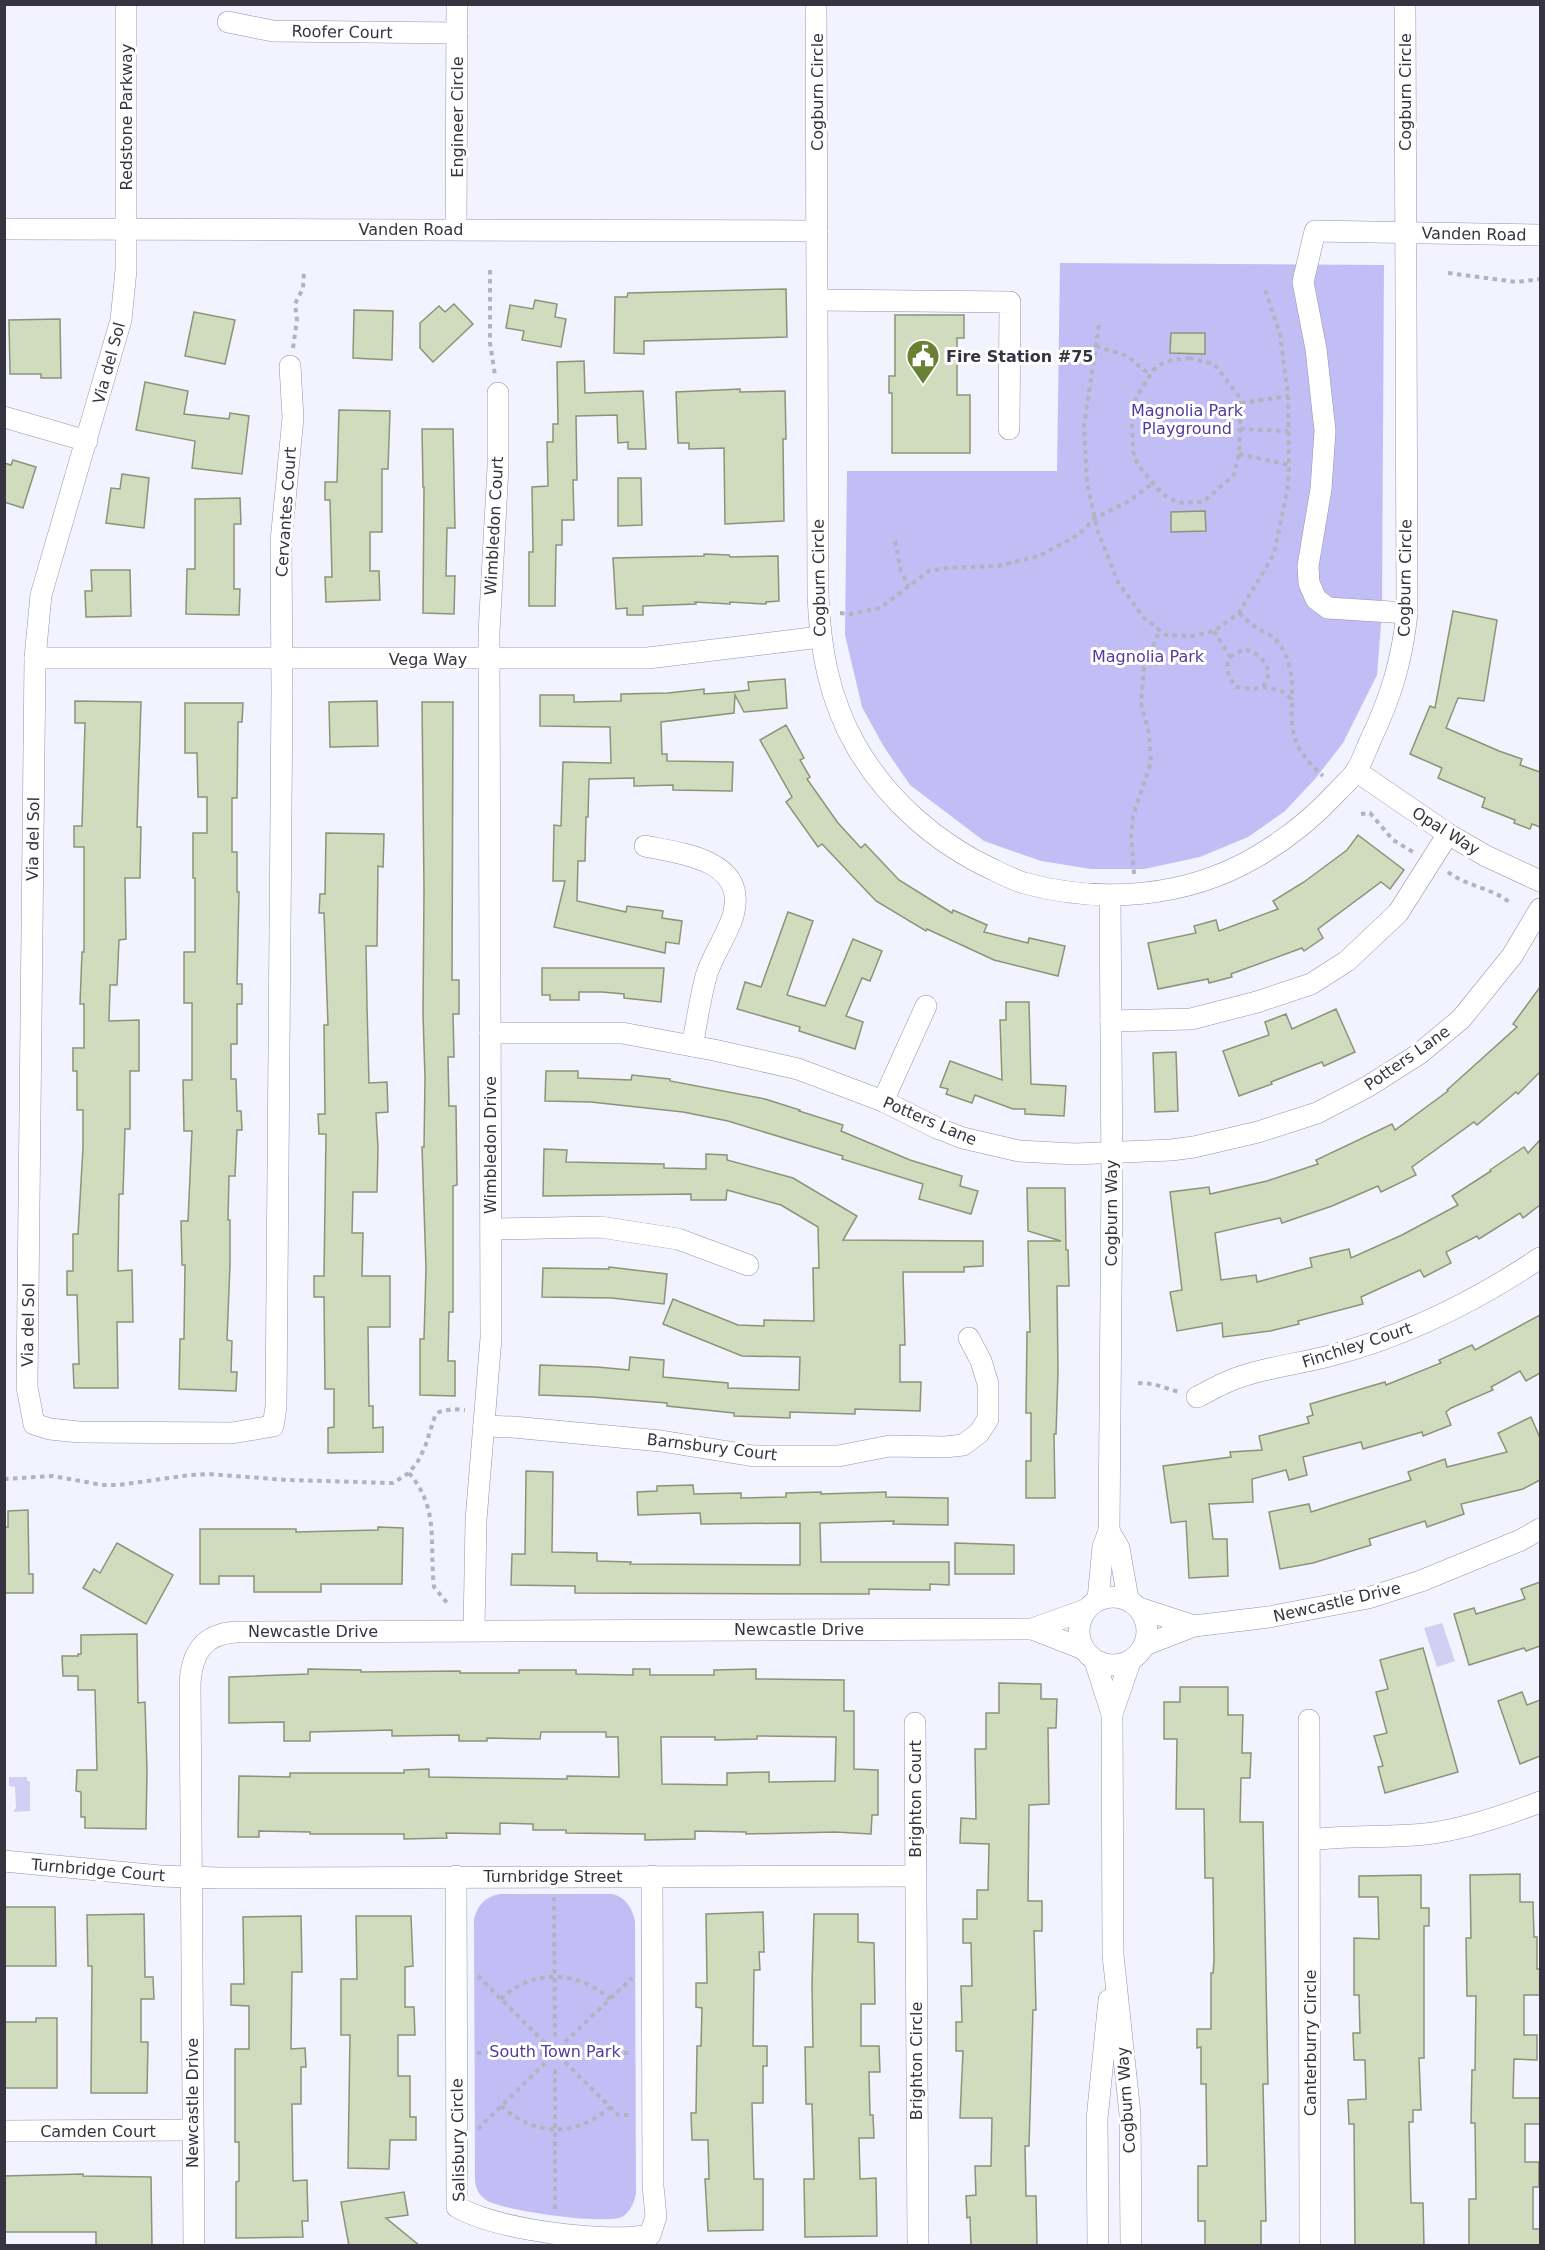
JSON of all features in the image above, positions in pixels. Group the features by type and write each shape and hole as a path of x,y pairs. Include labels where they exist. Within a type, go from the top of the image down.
{"street":[{"name":"Redstone Parkway","path":"126,4 126,230"},
{"name":"Engineer Circle","path":"456,229 457,4"},
{"name":"Cogburn Circle","path":"816,4 818,595 820,637 826,673 834,698 867,765 892,796 934,836 974,861 1022,883 1073,893 1110,896 1149,894 1205,880 1243,865 1279,843 1317,814 1356,771 1387,705 1400,663 1407,613 1405,4"},
{"name":"Roofer Court","path":"228,22 273,32 457,33"},
{"name":"Vanden Road","path":"4,229 817,231"},
{"name":"Via del Sol","path":"126,230 126,270 121,320 41,595 35,658 27,1375 34,1424 50,1429 79,1432 232,1432 273,1425 275,1416 281,658"},
{"name":"Vanden Road","path":"1407,613 1328,608 1316,599 1309,583 1308,566 1321,489 1325,431 1316,349 1303,282 1316,231 1540,235"},
{"path":"818,300 1010,302 1009,429"},
{"name":"Cervantes Court","path":"281,658 281,541 292,418 290,366"},
{"name":"Wimbledon Court","path":"489,659 498,467 498,393"},
{"path":"4,417 87,441"},
{"name":"Vega Way","path":"35,658 648,658 820,637"},
{"name":"Wimbledon Drive","path":"474,1630 476,1520 491,1338 489,659"},
{"name":"Opal Way","path":"1356,771 1448,834 1486,856 1540,881"},
{"path":"1111,1021 1191,1019 1257,1002 1311,984 1347,961 1398,913 1448,834"},
{"path":"645,846 686,854 718,867 728,878 736,894 733,917 707,975 692,1046"},
{"name":"Cogburn Way","path":"1091,1605 1102,1547 1109,1531 1112,1152 1110,896"},
{"name":"Potters Lane","path":"490,1033 622,1034 692,1046 798,1069 883,1101 937,1128 994,1147 1045,1153 1194,1147 1258,1132 1317,1113 1367,1088 1419,1054 1461,1019 1512,956 1540,909"},
{"path":"883,1101 926,1006"},
{"path":"491,1229 600,1227 678,1239 748,1264"},
{"name":"Finchley Court","path":"1197,1397 1235,1378 1333,1355 1399,1334 1454,1309 1504,1282 1540,1258"},
{"name":"Barnsbury Court","path":"484,1426 661,1441 754,1456 838,1456 890,1446 963,1445 979,1433 988,1419 988,1384 981,1361 969,1338"},
{"name":"Newcastle Drive","path":"1145,1645 1194,1626 1269,1617 1368,1598 1421,1581 1540,1529"},
{"name":"Cogburn Way","path":"1109,1531 1119,1548 1133,1604"},
{"path":"1113,1596 1133,1604 1147,1626 1145,1645 1130,1662 1113,1666 1088,1654 1078,1629 1091,1605 1113,1596"},
{"name":"Newcastle Drive","path":"1133,1604 1194,1626"},
{"name":"Newcastle Drive","path":"194,2246 190,1683 191,1666 204,1641 223,1633 236,1632 1032,1629 1091,1605"},
{"name":"Newcastle Drive","path":"1032,1629 1088,1654"},
{"name":"Cogburn Way","path":"1088,1654 1112,1714"},
{"name":"Cogburn Way","path":"1098,2246 1097,2119 1113,1955 1112,1714 1130,1662"},
{"name":"Canterburry Circle","path":"1309,1720 1310,2246"},
{"name":"Brighton Court","path":"915,1723 915,1876"},
{"path":"1310,1840 1341,1836 1426,1834 1499,1817 1540,1802"},
{"name":"Turnbridge Court","path":"4,1861 191,1877"},
{"name":"Salisbury Circle","path":"456,1876 456,2207 471,2215 524,2228 630,2239 650,2235 656,2217 653,2186 652,1876"},
{"name":"Turnbridge Street","path":"191,1877 915,1876"},
{"name":"Brighton Circle","path":"915,1876 918,2246"},
{"name":"Cogburn Way","path":"1113,1955 1130,2114 1131,2246"},
{"name":"Camden Court","path":"4,2131 192,2130"}],"path":[{"path":"490,270 490,343 498,393"},
{"path":"290,366 297,320 295,304 303,288 304,272"},
{"path":"1448,273 1517,282 1540,279"},
{"path":"1099,325 1084,426 1087,483 1098,532 1118,582 1143,617 1166,635 1192,636 1214,631 1239,613 1274,554 1287,492 1288,396 1280,334 1265,290"},
{"path":"1096,346 1127,356 1150,375"},
{"path":"1189,358 1214,364 1241,399 1241,403 1239,454 1234,475 1203,502 1179,503 1162,494 1138,465 1133,451 1132,419 1136,398 1153,370 1167,361 1189,358"},
{"path":"1241,403 1288,396"},
{"path":"1240,429 1288,430"},
{"path":"1239,454 1289,465"},
{"path":"838,613 850,614 880,608 928,571 946,568 998,567 1039,555 1078,535 1095,518 1129,501 1153,483"},
{"path":"895,542 901,571 909,586"},
{"path":"1239,613 1258,629 1270,635 1288,661 1293,677 1291,731 1308,762 1323,776"},
{"path":"1134,874 1131,836 1133,816 1151,762 1149,733 1141,703 1144,667 1160,630"},
{"path":"1214,631 1230,657"},
{"path":"1263,687 1268,674 1267,664 1261,657 1244,649 1230,657 1227,663 1229,677 1236,687 1254,690 1263,687 1284,692 1292,700"},
{"path":"1138,1383 1153,1384 1197,1397"},
{"path":"4,1479 53,1476 102,1485 119,1485 208,1474 393,1483 409,1473 418,1461 435,1416 439,1412 453,1409 467,1410 484,1426"},
{"path":"409,1473 418,1484 429,1508 434,1587 448,1604"},
{"path":"554,1897 555,2038"},
{"path":"477,1975 546,2043"},
{"path":"565,2042 634,1975"},
{"path":"501,1999 518,1985 556,1976 571,1977 589,1983 610,1999"},
{"path":"477,2053 542,2054"},
{"path":"570,2053 634,2053"},
{"path":"566,2062 618,2115 634,2115"},
{"path":"478,2129 546,2063"},
{"path":"555,2067 555,2209"},
{"path":"501,2106 527,2124 554,2129 572,2127 591,2121 610,2107"}],"green space":[{"name":"Magnolia Park","path":"1060,263 1384,265 1382,612 1377,675 1343,743 1315,779 1285,811 1248,837 1200,857 1144,869 1091,869 1041,861 984,841 910,785 884,747 862,707 845,635 847,471 1057,471"},
{"name":"South Town Park","path":"500,1894 613,1894 625,1901 632,1912 635,1921 636,2194 631,2207 622,2217 576,2218 532,2212 486,2200 477,2189 475,2181 474,1920 482,1902"}],"shaded area":[{"path":"1442,1623 1455,1661 1437,1667 1424,1628"},
{"path":"9,1777 27,1777 27,1781 30,1781 30,1811 13,1812 16,1808 15,1787 9,1786"}],"building":[{"path":"786,289 787,337 644,341 644,354 614,353 615,297 627,297 628,293"},
{"path":"535,300 557,304 555,317 566,319 561,347 522,340 524,331 506,328 510,305 533,309"},
{"path":"454,304 473,324 433,362 420,348 420,323 439,306 445,312"},
{"path":"354,310 393,311 392,360 353,358"},
{"path":"194,312 235,320 225,364 185,356"},
{"name":"Fire Station #75","path":"895,315 964,315 964,338 957,338 957,395 970,395 970,453 892,453 892,393 889,393 889,376 895,376"},
{"path":"60,319 61,378 41,378 41,374 10,374 9,320"},
{"path":"1171,333 1205,333 1205,354 1170,353"},
{"path":"584,361 585,393 643,391 646,449 628,449 628,442 618,443 617,415 576,416 577,480 573,480 574,520 562,520 562,545 556,545 555,606 529,606 529,552 533,552 532,487 548,486 547,442 553,442 553,424 558,424 557,362"},
{"path":"145,382 188,391 184,414 229,419 230,413 249,416 242,474 192,468 195,441 136,430"},
{"path":"740,389 740,392 785,391 784,521 725,524 724,448 689,449 689,443 678,443 676,392"},
{"path":"339,410 390,411 388,469 382,469 382,532 370,532 370,571 379,571 380,600 326,602 325,577 332,577 330,500 325,500 325,482 337,482"},
{"path":"422,429 453,429 455,528 447,528 446,576 455,576 454,614 423,613"},
{"path":"13,460 36,467 23,508 4,502 4,463 11,465"},
{"path":"122,474 149,478 144,528 106,523 111,488 120,489"},
{"path":"618,478 641,478 642,525 618,526"},
{"path":"240,498 241,524 234,524 234,589 240,589 239,615 186,614 187,569 195,569 195,499"},
{"path":"1205,511 1206,531 1171,532 1171,512"},
{"path":"704,554 729,555 730,557 778,556 779,601 766,602 766,604 695,602 696,604 643,606 643,615 627,615 627,608 616,609 613,558 704,556"},
{"path":"91,570 130,570 131,616 86,617 85,591 92,591"},
{"path":"1453,611 1497,620 1484,701 1458,698 1446,728 1522,759 1520,765 1540,772 1540,827 1532,824 1530,829 1514,823 1515,820 1482,807 1485,798 1438,778 1442,768 1410,754 1430,706 1435,708"},
{"path":"785,679 787,708 744,712 735,695 734,713 661,722 662,754 667,754 667,761 733,762 732,791 673,790 673,785 634,786 634,778 589,779 585,861 578,861 577,901 626,912 627,906 663,911 662,918 682,921 679,944 666,942 665,953 554,927 565,881 553,881 554,825 561,826 563,762 611,763 610,727 540,726 540,695 574,695 574,702 621,701 621,694 668,693 704,689 704,694 733,692 749,690 748,682"},
{"path":"75,701 141,702 137,827 141,827 140,878 125,878 126,939 119,940 117,985 110,985 109,1021 139,1020 139,1071 130,1071 130,1129 125,1129 123,1194 119,1194 118,1271 132,1270 133,1322 117,1322 118,1388 74,1388 73,1364 79,1364 77,1295 67,1295 67,1271 73,1271 73,1234 78,1234 83,1148 83,1110 77,1110 77,1071 73,1071 73,1048 84,1048 84,1004 80,1004 82,952 84,952 84,847 74,847 74,826 82,826 85,723 75,723"},
{"path":"377,701 378,746 330,747 329,702"},
{"path":"422,702 453,702 452,980 459,980 459,1014 453,1014 454,1057 448,1057 449,1106 456,1106 457,1185 453,1186 453,1312 449,1312 448,1361 455,1361 455,1396 420,1395 420,1339 424,1339 426,1268 422,1147 424,1147 425,1078"},
{"path":"185,703 243,703 242,722 238,722 237,798 232,798 232,852 237,852 237,892 239,892 237,984 242,984 242,1004 237,1004 237,1044 231,1044 231,1079 236,1079 237,1111 241,1111 242,1130 237,1130 235,1176 229,1176 228,1220 230,1220 230,1264 227,1340 232,1341 231,1372 237,1372 236,1391 179,1389 180,1339 184,1339 185,1265 182,1265 181,1221 188,1221 192,1131 184,1131 183,1080 192,1080 192,1003 184,1003 184,952 195,952 193,833 207,833 207,797 198,797 197,753 185,753"},
{"path":"786,725 804,758 800,760 810,777 807,779 838,823 861,848 865,844 899,880 952,913 953,910 987,925 984,932 1028,943 1029,938 1065,946 1058,976 994,960 927,929 926,931 876,901 822,844 818,847 786,802 792,797 760,740"},
{"path":"326,833 384,834 383,867 378,866 377,946 366,946 369,1083 387,1082 388,1112 376,1113 377,1192 353,1192 352,1233 363,1233 362,1276 390,1276 390,1327 368,1327 369,1406 373,1406 373,1428 383,1427 383,1452 328,1453 328,1428 334,1427 334,1389 325,1389 324,1297 314,1297 314,1276 324,1276 326,1134 319,1134 318,1114 325,1114 324,1025 328,1025 324,913 319,913 320,894 325,894"},
{"path":"1358,835 1404,870 1390,889 1381,882 1318,929 1323,938 1304,951 1302,948 1231,974 1232,977 1209,983 1208,979 1158,989 1148,943 1196,933 1194,926 1216,920 1219,931 1278,909 1273,901 1304,882 1347,850"},
{"path":"788,912 813,921 787,995 825,1006 853,939 882,951 870,981 862,978 846,1016 863,1022 855,1049 799,1031 800,1027 737,1009 745,982 761,987"},
{"path":"542,968 664,968 661,1002 624,998 624,994 602,992 579,992 579,1000 550,1000 550,995 542,995"},
{"path":"1540,987 1540,1072 1518,1094 1516,1092 1477,1125 1474,1122 1412,1167 1416,1175 1381,1192 1378,1186 1332,1206 1282,1223 1280,1218 1215,1233 1221,1280 1256,1275 1257,1282 1312,1267 1310,1258 1349,1249 1351,1258 1402,1235 1458,1205 1452,1196 1524,1147 1528,1153 1540,1140 1540,1205 1523,1218 1520,1213 1479,1239 1477,1236 1446,1252 1451,1263 1424,1277 1420,1270 1361,1297 1363,1304 1270,1331 1223,1337 1222,1323 1177,1331 1170,1292 1182,1290 1170,1192 1209,1187 1210,1194 1267,1181 1318,1164 1316,1160 1392,1124 1395,1130 1448,1091 1517,1027 1513,1024"},
{"path":"1006,1002 1029,1002 1031,1084 1066,1086 1064,1116 1025,1114 1025,1109 1013,1109 975,1095 972,1103 946,1094 948,1089 940,1087 950,1061 1002,1080 1000,1020 1006,1020"},
{"path":"1336,1009 1355,1052 1324,1066 1322,1062 1239,1096 1223,1051 1269,1035 1265,1022 1286,1014 1292,1029"},
{"path":"1176,1052 1178,1111 1155,1112 1153,1053"},
{"path":"546,1071 578,1071 578,1078 631,1080 632,1075 670,1079 670,1081 765,1099 800,1110 843,1125 841,1131 910,1160 962,1176 960,1186 978,1191 971,1214 919,1199 923,1184 842,1159 843,1156 728,1121 683,1112 591,1102 545,1101"},
{"path":"544,1149 567,1150 566,1162 664,1164 664,1168 706,1169 706,1154 727,1155 727,1160 793,1178 857,1216 843,1240 983,1241 983,1266 964,1267 964,1272 903,1272 905,1345 900,1345 900,1382 921,1382 920,1411 855,1409 855,1414 790,1412 790,1418 734,1416 734,1413 667,1406 667,1403 539,1395 540,1365 629,1370 630,1357 664,1360 663,1377 728,1383 728,1388 799,1390 800,1357 742,1356 663,1324 673,1299 738,1325 764,1326 764,1320 814,1321 813,1268 819,1268 818,1227 781,1205 727,1190 726,1200 691,1200 691,1194 543,1196"},
{"path":"1027,1188 1065,1188 1069,1286 1057,1286 1058,1372 1056,1434 1054,1434 1055,1498 1026,1498 1026,1461 1031,1461 1031,1413 1026,1413 1027,1332 1030,1332 1028,1241 1061,1241 1028,1231"},
{"path":"609,1267 667,1274 664,1304 612,1298 542,1297 543,1268 609,1269"},
{"path":"1540,1315 1540,1373 1526,1381 1520,1371 1491,1387 1493,1390 1451,1408 1446,1412 1451,1425 1423,1436 1422,1432 1363,1449 1361,1442 1303,1457 1307,1475 1289,1480 1286,1470 1252,1479 1253,1502 1209,1504 1213,1539 1227,1539 1228,1576 1189,1578 1186,1521 1171,1523 1163,1466 1231,1457 1230,1452 1262,1450 1259,1436 1309,1423 1307,1417 1313,1415 1310,1404 1385,1382 1386,1385 1441,1363 1439,1360 1472,1345 1475,1350"},
{"path":"1531,1417 1540,1438 1540,1480 1523,1489 1461,1504 1464,1514 1427,1527 1425,1521 1369,1539 1371,1545 1313,1563 1280,1569 1269,1512 1309,1504 1311,1512 1411,1480 1408,1472 1445,1459 1447,1467 1507,1452 1498,1433"},
{"path":"526,1471 553,1472 552,1552 597,1553 597,1561 631,1562 630,1564 800,1565 800,1523 701,1524 700,1513 638,1515 637,1492 657,1491 657,1486 693,1485 694,1494 741,1493 741,1498 786,1497 786,1493 886,1492 886,1497 948,1498 948,1525 893,1524 894,1521 820,1523 821,1562 949,1562 949,1585 930,1584 930,1590 869,1589 869,1594 575,1593 575,1586 511,1585 512,1554 525,1554"},
{"path":"28,1510 29,1574 33,1574 33,1593 4,1593 4,1527 8,1527 8,1511"},
{"path":"378,1527 403,1528 402,1584 321,1584 321,1592 254,1592 254,1576 219,1576 219,1584 200,1584 200,1529 296,1529 296,1532 378,1530"},
{"path":"117,1543 173,1575 146,1624 83,1588 94,1569 100,1573"},
{"path":"955,1543 1014,1545 1014,1574 955,1574"},
{"path":"1540,1582 1540,1646 1526,1651 1524,1648 1469,1665 1454,1614 1474,1608 1476,1614 1525,1599 1521,1589"},
{"path":"137,1634 138,1703 145,1702 146,1829 85,1828 85,1817 81,1817 81,1792 76,1791 77,1770 97,1770 95,1690 78,1690 78,1676 63,1676 62,1656 81,1654 81,1635"},
{"path":"1423,1648 1458,1772 1385,1793 1378,1767 1383,1766 1374,1736 1387,1733 1376,1692 1388,1689 1380,1660"},
{"path":"308,1669 361,1670 361,1672 460,1671 460,1673 576,1670 576,1674 633,1675 633,1669 650,1669 650,1675 714,1675 714,1670 756,1669 756,1679 844,1680 844,1711 854,1711 854,1769 878,1770 878,1815 872,1815 871,1834 835,1832 746,1834 746,1832 695,1831 695,1839 645,1840 645,1834 566,1833 566,1830 533,1830 533,1824 500,1823 500,1834 446,1833 447,1838 404,1839 404,1834 310,1834 310,1832 259,1831 259,1837 238,1837 239,1776 290,1777 290,1773 404,1773 404,1770 429,1769 429,1777 567,1779 567,1776 619,1777 618,1737 606,1737 606,1732 541,1732 540,1739 487,1738 487,1741 459,1741 459,1735 392,1736 392,1730 310,1732 310,1741 284,1741 284,1722 229,1723 229,1677 308,1674","holes":["757,1736 836,1737 835,1781 769,1782 769,1772 727,1773 727,1785 662,1784 661,1737 715,1737 715,1740 757,1739"]},
{"path":"999,1683 1041,1684 1041,1699 1057,1699 1056,1728 1048,1728 1049,1804 1029,1805 1028,1901 1042,1901 1042,1931 1034,1931 1036,2010 1033,2010 1029,2146 1025,2146 1026,2196 1036,2196 1037,2246 971,2246 970,2217 967,2218 966,2196 976,2195 975,2166 991,2166 992,2118 960,2118 963,2051 956,2051 956,2022 962,2022 961,1986 972,1986 971,1943 963,1943 963,1919 977,1919 977,1890 988,1890 989,1844 960,1843 961,1818 976,1819 975,1749 986,1749 986,1713 999,1713"},
{"path":"1180,1687 1228,1687 1228,1715 1243,1715 1242,1753 1251,1753 1250,1778 1241,1778 1240,1822 1263,1822 1268,2084 1263,2084 1266,2221 1261,2221 1261,2246 1205,2246 1205,2221 1198,2221 1198,2166 1207,2166 1206,2084 1201,2084 1201,2047 1197,2048 1197,2029 1211,2029 1211,1973 1213,1973 1214,1960 1213,1878 1205,1878 1204,1809 1176,1809 1177,1739 1164,1739 1164,1702 1180,1702"},
{"path":"1522,1692 1527,1705 1540,1700 1540,1756 1520,1764 1498,1701"},
{"path":"1520,1874 1520,1902 1533,1902 1534,1937 1537,1937 1537,1969 1540,1969 1540,1995 1524,1995 1524,2035 1537,2035 1537,2060 1514,2059 1513,2098 1540,2098 1540,2124 1525,2124 1525,2162 1539,2162 1539,2187 1533,2187 1533,2229 1540,2229 1540,2246 1469,2246 1469,2199 1476,2199 1475,2123 1471,2123 1472,2070 1475,2070 1476,1996 1467,1996 1466,1938 1471,1938 1470,1875"},
{"path":"1421,1875 1421,1908 1429,1908 1429,1926 1424,1926 1424,2058 1419,2058 1421,2110 1413,2110 1413,2122 1409,2122 1411,2203 1423,2203 1424,2246 1355,2246 1354,2124 1349,2124 1348,2100 1366,2099 1365,2060 1354,2060 1353,2033 1360,2033 1359,1995 1354,1995 1354,1938 1379,1939 1378,1897 1359,1897 1359,1876"},
{"path":"4,1907 55,1907 56,1966 4,1966"},
{"path":"763,1912 764,1952 759,1952 760,1970 754,1970 753,2046 767,2046 767,2066 763,2066 763,2103 752,2103 754,2179 763,2179 763,2230 708,2231 705,2179 709,2179 708,2140 692,2140 691,2113 696,2113 697,2046 701,2046 702,2008 696,2007 696,1983 707,1983 706,1914"},
{"path":"144,1914 145,1977 153,1977 154,1999 141,1999 141,2042 148,2042 147,2093 91,2093 92,1966 88,1966 87,1915"},
{"path":"814,1914 858,1914 858,1942 874,1943 875,2004 861,2004 861,2046 879,2046 880,2072 869,2072 870,2115 873,2115 874,2138 859,2138 860,2179 876,2178 877,2236 805,2237 804,2179 814,2179 812,2104 806,2104 805,2047 813,2047"},
{"path":"301,1916 302,1972 292,1972 291,2049 305,2048 306,2067 301,2067 301,2104 292,2104 293,2181 307,2180 308,2221 302,2221 303,2237 236,2238 239,2142 235,2142 235,2049 249,2049 249,2006 231,2005 231,1984 244,1984 243,1917"},
{"path":"356,1916 411,1916 413,1966 405,1967 405,2007 414,2007 415,2035 398,2035 398,2076 410,2076 410,2117 416,2117 416,2140 390,2140 389,2169 348,2168 350,2035 341,2035 341,1979 357,1979"},
{"path":"36,2018 57,2018 57,2088 4,2088 4,2022 36,2022"},
{"path":"83,2174 83,2176 151,2177 152,2245 96,2245 96,2232 4,2232 4,2176"},
{"path":"404,2192 408,2215 386,2218 420,2246 349,2246 341,2202"}],"place":[{"name":"Fire Station #75","path":"923,385"}],"park label":[{"name":"Magnolia Park Playground","path":"1187,419"}]}
